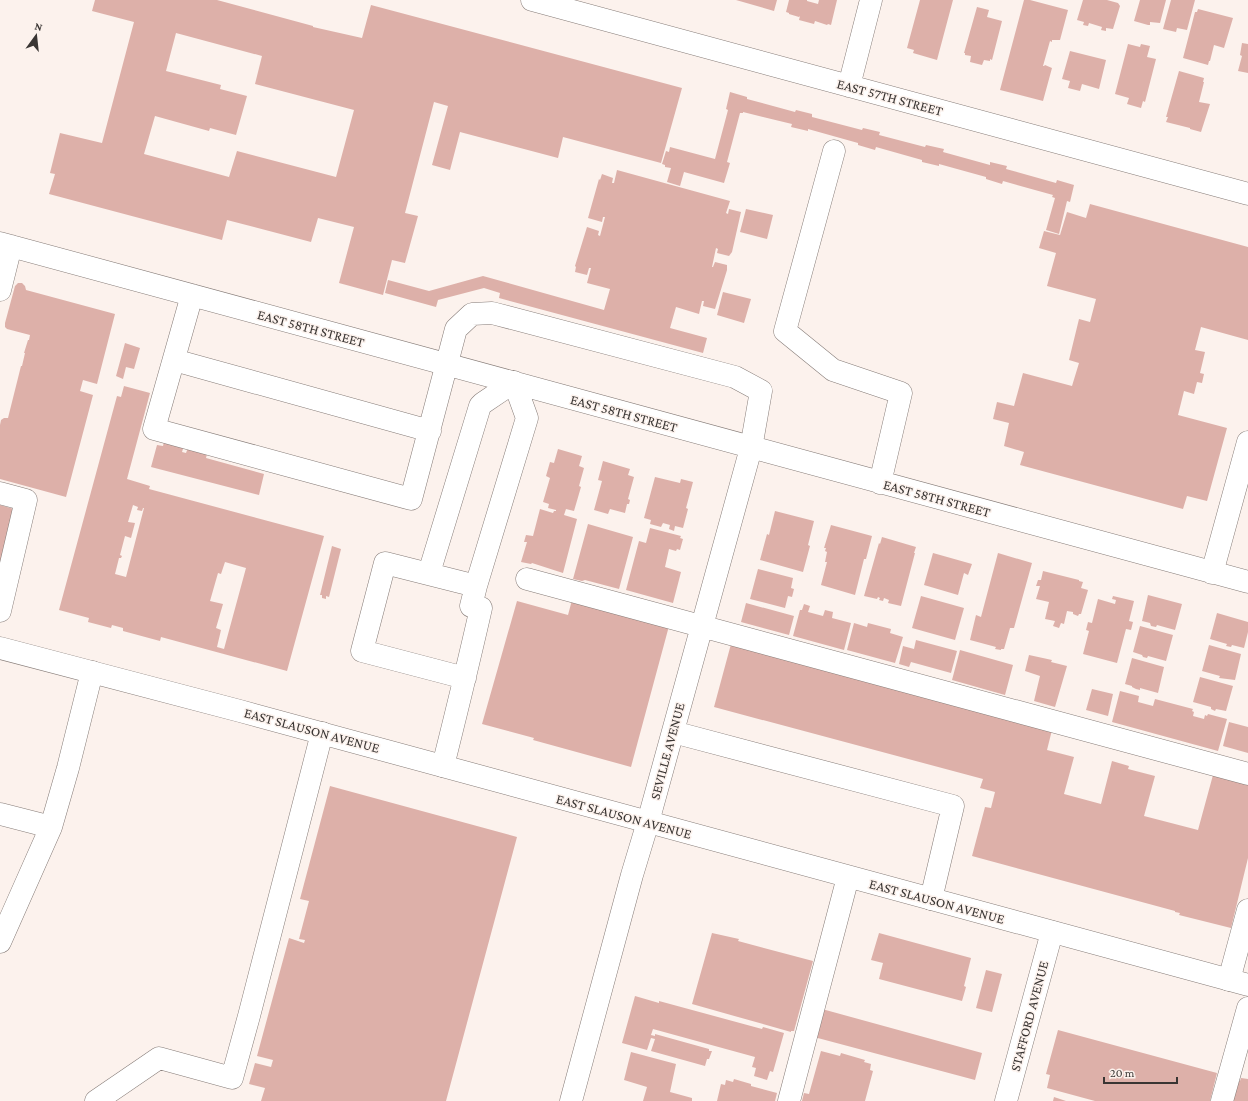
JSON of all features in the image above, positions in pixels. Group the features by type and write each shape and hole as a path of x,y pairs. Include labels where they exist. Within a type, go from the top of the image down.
{"street":[{"name":"EAST 57TH STREET","path":"532,0 1248,194"},
{"path":"849,86 871,0"},
{"path":"834,151 784,331 833,370 901,394 880,483"},
{"path":"0,290 6,245"},
{"name":"EAST 58TH STREET","path":"6,245 1248,582"},
{"path":"192,295 154,429 411,499 447,364"},
{"name":"SEVILLE AVENUE","path":"447,364 456,329 472,314 492,313 735,377 761,391 751,448 632,875 571,1101"},
{"path":"174,360 430,431"},
{"path":"429,574 480,406 483,402 514,382 528,418 471,606 481,608 465,678 442,766"},
{"path":"1212,573 1248,442"},
{"path":"0,493 26,500 0,611"},
{"path":"465,678 362,651 385,563 476,586"},
{"path":"527,579 1248,774"},
{"name":"EAST SLAUSON AVENUE","path":"0,648 322,733 1238,983"},
{"path":"0,942 51,826 68,768 92,672"},
{"path":"673,732 953,806 931,899"},
{"path":"96,1101 159,1058 232,1078 250,1016 322,733"},
{"path":"0,814 51,826"},
{"path":"789,1101 848,877"},
{"path":"1238,983 1248,910"},
{"name":"STAFFORD AVENUE","path":"1006,1101 1052,932"},
{"path":"1222,1101 1248,1008"}],"building":[{"path":"95,0 217,0 313,27 362,38 371,5 682,88 661,163 563,137 558,158 460,132 450,170 432,165 448,106 434,102 405,213 418,216 405,263 392,260 383,295 339,283 354,227 318,218 311,242 227,220 222,240 49,194 55,174 50,173 60,133 102,143 134,22 92,11","holes":["176,33 262,56 255,84 354,110 336,177 237,151 229,177 144,154 155,116 209,131 210,128 236,135 247,96 220,89 221,85 166,71"]},
{"path":"736,0 777,0 774,11"},
{"path":"789,0 807,0 818,4 819,0 837,0 831,25 815,21 814,24 799,20 800,16 799,17 786,12"},
{"path":"920,0 953,0 937,60 913,53 914,50 907,48"},
{"path":"1024,0 1030,0 1068,10 1060,40 1050,41 1043,66 1045,65 1052,68 1043,101 1000,90"},
{"path":"1083,0 1107,0 1118,3 1120,6 1113,29 1106,28 1106,31 1101,30 1102,27 1089,23 1088,26 1083,25 1084,22 1077,20"},
{"path":"1140,0 1166,0 1160,23 1150,22 1150,25 1148,25 1134,21"},
{"path":"1171,0 1195,0 1187,30 1177,28 1176,32 1163,29"},
{"path":"977,7 989,10 987,17 1002,21 992,60 984,60 982,65 970,62 971,56 965,55 964,53"},
{"path":"1198,9 1233,18 1224,48 1214,45 1208,65 1183,58 1195,12 1197,12"},
{"path":"1242,43 1248,44 1248,73 1238,71 1242,56 1240,55"},
{"path":"1128,44 1140,47 1141,44 1150,46 1147,57 1156,59 1145,102 1143,101 1141,108 1127,104 1129,98 1115,94"},
{"path":"1070,51 1106,60 1099,89 1082,84 1080,91 1068,88 1070,81 1062,79"},
{"path":"1179,71 1204,78 1199,102 1210,104 1201,132 1166,122 1168,117 1166,117"},
{"path":"730,92 747,97 747,99 795,112 796,110 812,114 812,117 862,130 863,128 880,132 879,135 925,147 926,145 944,149 943,152 990,165 990,162 1007,166 1006,169 1056,183 1057,180 1074,185 1070,202 1067,201 1059,234 1046,230 1055,198 1052,197 1053,195 1003,181 1002,184 986,179 986,177 939,164 939,166 922,162 922,160 876,147 875,150 858,145 858,143 808,129 808,131 791,127 792,124 743,112 740,113 727,162 730,163 724,183 684,172 680,186 667,182 671,168 665,167 665,165 662,164 666,151 669,152 670,147 715,159 728,110 726,109"},
{"path":"617,170 730,201 726,213 728,214 729,209 741,212 732,252 729,256 717,253 718,249 716,248 712,267 715,262 727,265 727,270 715,309 703,306 704,301 702,301 699,314 676,307 670,328 707,338 703,353 499,298 500,293 484,288 438,300 436,307 385,293 388,280 429,291 483,276 604,310 610,289 587,283 591,268 589,268 587,275 575,272 575,266 587,227 599,231 598,235 600,236 605,217 603,217 602,222 588,218 599,179 600,180 602,174 613,178 612,183 614,183"},
{"path":"1090,204 1248,247 1248,340 1201,327 1195,350 1205,352 1200,373 1204,374 1202,383 1197,382 1194,394 1184,391 1178,415 1227,428 1207,501 1187,496 1183,509 1020,465 1024,452 1004,446 1009,423 993,419 997,402 1014,406 1023,373 1072,386 1079,363 1069,360 1079,319 1090,322 1096,299 1047,286 1056,253 1039,248 1044,231 1060,235 1067,212 1086,218"},
{"path":"746,209 773,215 767,239 740,232"},
{"path":"18,283 22,283 26,290 115,314 97,384 83,380 80,391 93,395 66,497 0,479 1,420 8,418 30,335 7,329 5,327 15,286"},
{"path":"723,292 751,299 744,323 717,315"},
{"path":"125,343 140,348 134,369 126,367 123,379 116,376"},
{"path":"124,386 150,393 127,479 150,486 149,489 324,536 287,671 161,637 160,641 123,631 123,628 112,625 111,628 88,622 89,618 59,610 117,396 121,397","holes":["133,505 138,507 137,510 142,511 144,508 126,577 115,574 119,558 122,556 120,555 125,536 131,538 135,523 128,522","225,562 246,568 224,649 217,647 221,630 216,628 223,604 210,601 218,573 221,574"]},
{"path":"165,438 185,442 182,452 186,453 189,445 208,450 206,458 264,474 259,495 151,467 157,445 163,446"},
{"path":"558,449 582,456 579,466 584,468 579,486 581,487 574,511 566,509 564,515 577,519 563,573 532,563 521,562 527,542 524,542 526,535 533,536 540,509 553,513 556,511 548,508 549,504 543,502 550,478 546,476 550,462 554,463"},
{"path":"603,461 630,469 628,475 634,477 628,499 630,500 629,504 627,504 625,513 610,509 608,514 594,510 602,481 598,480"},
{"path":"655,477 680,483 681,479 693,482 686,508 688,509 683,528 675,526 674,531 669,529 670,525 663,523 661,527 650,524 651,520 644,518"},
{"path":"0,505 14,509 0,572"},
{"path":"775,511 814,521 808,545 810,546 803,572 760,560 767,534 769,535"},
{"path":"588,524 633,537 619,589 585,580 582,581 573,579"},
{"path":"831,525 872,536 866,559 864,559 855,595 821,585 827,562 825,562 827,552 825,551 826,548 824,548"},
{"path":"650,528 681,536 680,538 683,539 680,550 677,549 676,551 669,549 665,567 681,572 673,603 626,590 639,541 646,543"},
{"path":"882,537 916,547 901,606 888,603 889,600 884,598 883,601 879,600 880,598 878,597 877,599 864,596"},
{"path":"332,546 341,549 329,597 326,596 326,599 322,598 322,595 320,595"},
{"path":"933,553 972,564 968,575 964,573 958,595 924,585"},
{"path":"998,553 1032,563 1014,628 1010,628 1004,649 1001,650 995,649 996,647 970,640 976,615 981,617"},
{"path":"758,569 793,578 791,588 794,589 792,597 788,596 785,608 750,599"},
{"path":"1043,571 1079,580 1083,582 1081,588 1088,590 1081,614 1078,616 1073,614 1073,612 1067,611 1064,624 1061,623 1059,628 1053,626 1055,621 1045,619 1049,602 1036,599 1040,586 1036,586 1038,580 1041,580"},
{"path":"1148,595 1182,604 1175,630 1157,625 1156,627 1151,626 1150,623 1142,621"},
{"path":"921,596 964,608 955,640 912,628"},
{"path":"1113,596 1134,601 1129,621 1133,622 1131,630 1126,629 1117,663 1083,654 1089,631 1086,630 1088,622 1092,623 1098,599 1115,604 1116,600 1112,599"},
{"path":"572,600 669,626 631,767 533,740 534,738 482,724 517,601 568,615"},
{"path":"746,603 794,616 789,635 741,622"},
{"path":"804,604 810,606 808,612 823,616 825,610 833,612 832,618 851,623 844,650 793,636 800,610 802,610"},
{"path":"1217,613 1248,622 1248,632 1244,648 1232,645 1231,647 1226,646 1227,644 1210,639"},
{"path":"854,623 867,627 868,623 891,629 890,633 903,637 895,663 847,650"},
{"path":"1140,626 1173,635 1166,661 1148,656 1147,658 1143,657 1142,655 1133,652"},
{"path":"916,640 957,651 951,673 911,662 909,667 899,664 903,646 914,649"},
{"path":"731,644 1052,730 1047,750 1074,757 1064,794 1101,804 1112,761 1129,766 1128,769 1155,776 1144,816 1198,830 1213,775 1248,785 1248,858 1231,928 1179,915 1180,913 1175,911 972,856 985,807 991,808 995,792 980,788 983,779 714,707"},
{"path":"1209,645 1241,654 1235,680 1219,678 1220,676 1202,671"},
{"path":"960,650 1013,665 1005,695 952,680"},
{"path":"1029,655 1052,660 1051,662 1067,666 1055,707 1034,701 1040,676 1025,671"},
{"path":"1132,658 1164,667 1158,693 1140,688 1140,690 1136,689 1125,684"},
{"path":"1200,677 1233,686 1226,711 1216,709 1215,711 1211,709 1211,707 1193,702"},
{"path":"1092,689 1113,694 1108,716 1086,710"},
{"path":"1120,691 1139,696 1138,702 1153,706 1155,699 1193,709 1193,716 1204,719 1205,715 1207,716 1208,714 1227,719 1218,751 1112,722"},
{"path":"1229,722 1248,727 1248,753 1223,746"},
{"path":"330,786 517,837 446,1101 261,1101 265,1088 249,1084 255,1063 271,1067 273,1060 257,1056 289,938 304,943 305,940 299,939 309,901 300,899"},
{"path":"712,933 739,939 738,941 813,961 794,1031 791,1032 692,1004"},
{"path":"879,933 971,958 962,1001 879,979 883,963 871,960"},
{"path":"986,970 1002,974 992,1012 976,1008"},
{"path":"635,996 762,1029 763,1027 784,1033 773,1072 770,1071 767,1080 754,1076 756,1068 752,1067 755,1057 653,1029 651,1035 655,1036 655,1034 712,1051 705,1066 651,1051 655,1039 651,1038 647,1050 622,1043"},
{"path":"822,1009 982,1053 975,1080 814,1037"},
{"path":"1058,1030 1217,1073 1210,1101 1095,1101 1047,1088 1050,1075 1046,1074"},
{"path":"821,1051 840,1056 841,1053 865,1060 864,1062 871,1064 870,1070 873,1071 865,1101 802,1101 804,1093 809,1094"},
{"path":"631,1052 676,1064 670,1092 692,1098 692,1101 643,1101 647,1087 624,1080"},
{"path":"1241,1078 1248,1079 1248,1101 1228,1101 1233,1080 1240,1081"},
{"path":"734,1079 751,1084 751,1086 777,1093 775,1101 717,1101 721,1084 725,1085 726,1080 733,1082"},
{"path":"1054,1097 1066,1101 1053,1101"}]}
